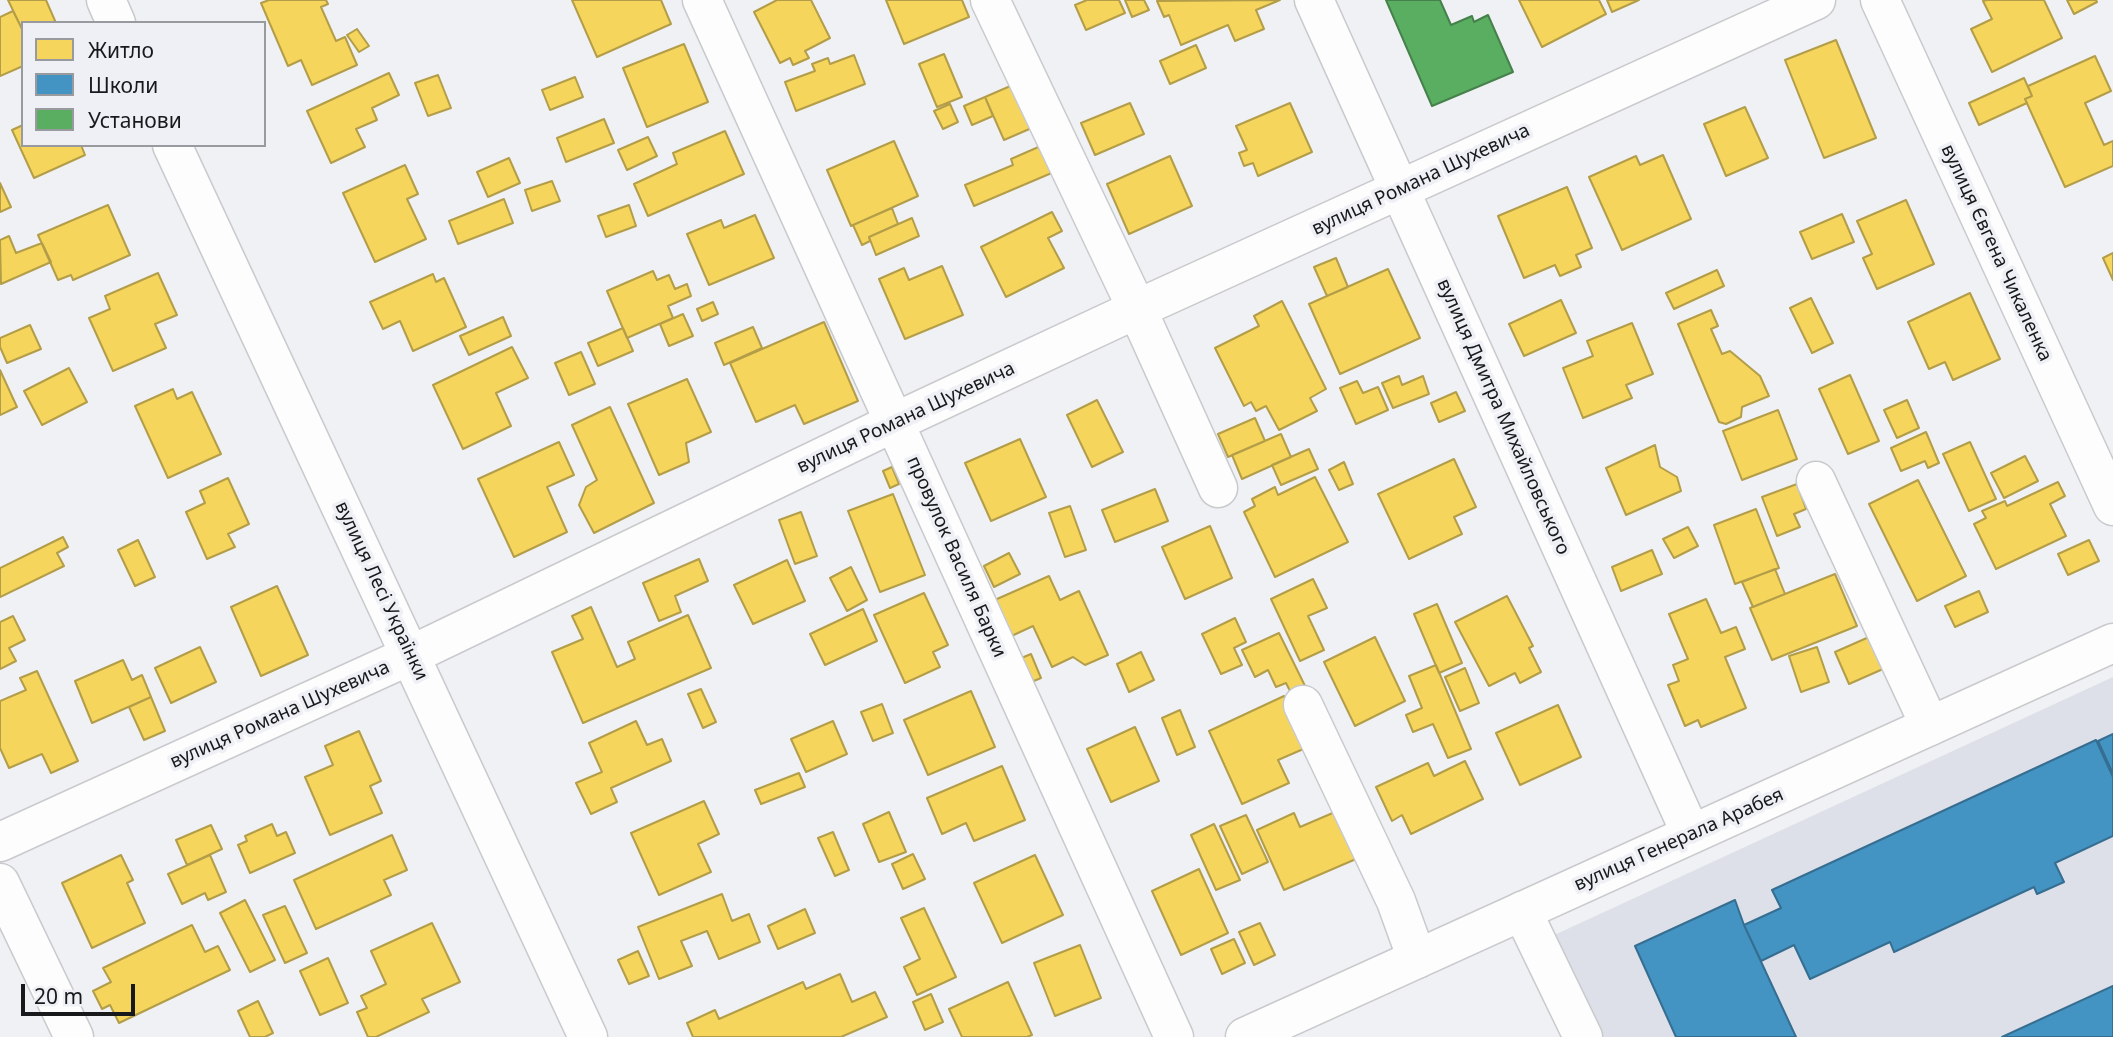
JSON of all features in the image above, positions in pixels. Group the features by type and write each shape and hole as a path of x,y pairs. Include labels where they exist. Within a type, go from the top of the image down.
{"street":[{"path":"106,0 115,21"},
{"name":"провулок Василя Барки","path":"702,0 1174,1037"},
{"path":"990,0 1138,309 1218,488"},
{"name":"вулиця Дмитра Михайловського","path":"1314,0 1691,834"},
{"name":"вулиця Романа Шухевича","path":"0,842 411,655 895,422 1138,309 1816,0"},
{"name":"вулиця Євгена Чикаленка","path":"1880,0 2113,506"},
{"name":"вулиця Лесі Українки","path":"173,147 588,1037"},
{"path":"1816,481 1930,726"},
{"name":"вулиця Генерала Арабея","path":"1245,1037 2113,643"},
{"path":"1303,705 1396,901 1416,959"},
{"path":"0,883 74,1037"},
{"path":"1522,912 1583,1037"}],"shaded area":[{"path":"2113,677 2113,1037 1583,1037 1537,943"}],"building: Житло":[{"path":"8,0 46,0 55,21 21,21 21,27"},
{"path":"269,0 326,0 328,4 321,7 336,41 345,37 357,65 312,85 301,60 288,66 261,3"},
{"path":"572,0 661,0 671,24 597,57"},
{"path":"777,0 811,0 830,38 805,51 809,58 793,65 790,58 780,63 754,12"},
{"path":"886,0 962,0 969,17 904,44"},
{"path":"1087,0 1119,0 1125,13 1086,30 1075,5"},
{"path":"1125,0 1144,0 1149,10 1132,17"},
{"path":"1280,0 1256,10 1264,29 1235,41 1228,25 1181,45 1169,15 1164,17 1157,1"},
{"path":"1519,0 1599,0 1606,14 1542,47"},
{"path":"1607,0 1639,0 1612,12"},
{"path":"2044,0 2062,38 1992,72 1971,29 1992,19 1983,1"},
{"path":"2067,0 2096,0 2097,2 2074,14"},
{"path":"13,11 21,27 21,67 0,76 0,17"},
{"path":"357,29 369,46 359,52 347,35"},
{"path":"1836,40 1876,138 1824,158 1785,60"},
{"path":"684,44 708,102 647,127 623,68"},
{"path":"1196,45 1206,68 1170,84 1160,61"},
{"path":"944,54 962,97 937,107 919,64"},
{"path":"854,55 865,84 796,111 785,82 815,71 812,64 828,58 830,64"},
{"path":"2095,56 2111,91 2085,103 2104,145 2113,141 2113,166 2065,187 2025,99 2032,96 2028,86"},
{"path":"389,73 399,95 372,108 377,120 356,129 365,147 331,163 307,111"},
{"path":"438,75 451,108 428,116 415,83"},
{"path":"575,77 583,97 550,110 542,90"},
{"path":"2024,78 2032,96 2025,99 2027,103 1979,125 1969,103"},
{"path":"1015,84 1034,127 1004,140 985,97"},
{"path":"985,97 993,116 972,125 964,106"},
{"path":"1130,103 1144,134 1095,155 1081,123"},
{"path":"1290,103 1312,152 1258,176 1253,163 1244,166 1239,153 1247,150 1236,126"},
{"path":"950,104 958,122 943,129 934,111"},
{"path":"1745,107 1768,158 1726,176 1704,124"},
{"path":"604,119 614,143 566,162 557,138"},
{"path":"21,126 21,147 82,147 85,155 34,178 12,130"},
{"path":"725,131 744,174 648,216 634,184 677,164 673,153"},
{"path":"648,137 657,156 627,170 618,150"},
{"path":"894,141 918,196 851,226 827,170"},
{"path":"1043,145 1054,172 974,206 965,185 1013,165 1011,159"},
{"path":"1663,155 1691,219 1622,250 1589,177 1636,156 1640,165"},
{"path":"1170,156 1192,206 1129,234 1107,184"},
{"path":"509,158 520,183 488,197 477,172"},
{"path":"405,165 418,194 407,199 426,239 375,262 343,193"},
{"path":"552,181 560,201 532,211 525,190"},
{"path":"0,183 11,207 0,212"},
{"path":"1567,187 1592,248 1576,255 1581,267 1560,276 1555,265 1524,278 1498,216"},
{"path":"504,199 513,223 458,244 449,221"},
{"path":"1906,200 1934,264 1877,289 1863,258 1872,254 1857,221"},
{"path":"108,205 130,255 73,280 71,275 58,280 38,235"},
{"path":"629,205 636,226 606,237 598,216"},
{"path":"892,208 898,224 869,237 870,241 862,245 853,225"},
{"path":"1052,212 1062,231 1048,238 1064,268 1006,297 981,247"},
{"path":"1842,214 1854,242 1812,259 1800,232"},
{"path":"755,215 774,258 709,285 687,234 721,220 724,228"},
{"path":"912,218 919,236 876,255 869,237"},
{"path":"9,236 16,253 42,243 51,262 1,284 0,240"},
{"path":"2113,253 2113,280 2103,258"},
{"path":"1336,258 1348,287 1327,296 1314,267"},
{"path":"942,266 963,315 905,339 879,279 904,268 909,280"},
{"path":"1388,269 1420,338 1340,374 1309,304"},
{"path":"1717,270 1724,286 1674,309 1666,293"},
{"path":"653,271 657,280 669,275 675,289 687,284 691,296 668,306 673,318 627,338 607,291"},
{"path":"158,273 177,315 155,324 166,348 113,371 89,318 110,309 105,296"},
{"path":"433,274 436,282 444,278 466,327 413,351 400,321 383,329 370,302"},
{"path":"1970,293 2000,359 1953,380 1945,362 1929,369 1908,322"},
{"path":"1811,298 1833,343 1812,353 1790,308"},
{"path":"1561,300 1576,333 1524,356 1509,324"},
{"path":"1282,301 1326,389 1310,398 1317,411 1279,430 1266,406 1256,411 1251,402 1244,406 1215,348 1259,326 1254,316"},
{"path":"713,302 718,314 702,321 697,309"},
{"path":"1711,310 1718,326 1711,329 1722,354 1730,351 1760,376 1769,396 1742,407 1741,417 1726,424 1719,422 1678,324"},
{"path":"683,314 693,336 669,346 660,324"},
{"path":"503,317 511,336 469,355 460,336"},
{"path":"824,322 858,401 804,424 795,405 756,422 730,363"},
{"path":"1632,323 1653,374 1626,385 1632,398 1583,418 1563,368 1593,356 1587,341"},
{"path":"30,325 41,349 7,363 0,347 0,338"},
{"path":"753,327 762,348 724,365 715,343"},
{"path":"623,328 633,351 598,366 588,343"},
{"path":"512,347 528,378 496,393 511,426 463,449 433,385"},
{"path":"581,352 595,384 569,395 555,363"},
{"path":"69,368 87,402 42,425 24,391"},
{"path":"0,370 17,407 0,415"},
{"path":"1850,375 1879,441 1848,454 1819,389"},
{"path":"1399,376 1402,385 1423,376 1429,394 1393,408 1382,383"},
{"path":"687,379 711,432 686,443 689,462 659,475 628,404"},
{"path":"1357,381 1363,393 1378,387 1388,410 1356,424 1340,388"},
{"path":"173,389 177,399 192,392 221,454 168,478 135,406"},
{"path":"1456,392 1465,411 1439,422 1431,403"},
{"path":"1097,400 1123,452 1092,467 1067,415"},
{"path":"1907,400 1919,428 1897,438 1884,410"},
{"path":"610,407 654,503 594,533 579,505 586,487 597,480 572,425"},
{"path":"1778,410 1797,459 1742,480 1723,431"},
{"path":"1255,418 1265,441 1228,457 1218,434"},
{"path":"1926,432 1939,463 1928,468 1925,461 1901,471 1891,448"},
{"path":"1281,434 1291,457 1242,479 1232,455"},
{"path":"1020,439 1046,497 991,521 965,463"},
{"path":"559,442 574,475 547,487 567,532 514,557 478,479"},
{"path":"1970,442 1996,499 1969,511 1943,454"},
{"path":"1655,445 1660,467 1677,477 1681,491 1626,515 1606,468"},
{"path":"1309,449 1318,469 1281,485 1272,465"},
{"path":"2025,456 2038,481 2004,498 1991,473"},
{"path":"1454,459 1476,507 1454,517 1462,534 1409,559 1378,494"},
{"path":"1344,462 1353,484 1339,490 1329,470"},
{"path":"892,467 899,484 890,488 883,471"},
{"path":"1315,477 1348,542 1275,577 1244,512 1255,506 1252,499 1275,487 1278,495"},
{"path":"228,478 249,524 228,534 235,547 207,559 186,512 205,503 200,491"},
{"path":"1918,480 1966,576 1917,601 1869,504"},
{"path":"2058,482 2065,496 2050,504 2066,536 1996,569 1974,524 1986,518 1982,511 2005,501 2007,506"},
{"path":"1797,484 1806,509 1794,514 1800,527 1777,536 1762,497"},
{"path":"1155,489 1168,521 1115,542 1102,510"},
{"path":"893,494 925,575 880,592 848,511"},
{"path":"1070,506 1086,550 1065,557 1049,513"},
{"path":"1756,509 1779,568 1735,584 1714,525"},
{"path":"801,512 817,556 795,564 779,520"},
{"path":"1210,526 1232,578 1185,599 1162,547"},
{"path":"1688,527 1698,546 1674,558 1663,539"},
{"path":"63,537 68,547 57,553 64,566 0,597 0,568"},
{"path":"138,540 155,577 135,586 118,550"},
{"path":"2089,540 2099,561 2068,575 2058,554"},
{"path":"1652,550 1662,574 1621,591 1612,567"},
{"path":"1009,553 1020,574 994,587 984,566"},
{"path":"699,559 708,581 675,596 681,612 659,621 643,583"},
{"path":"787,560 805,601 753,624 734,585"},
{"path":"851,567 867,600 847,611 830,578"},
{"path":"1775,569 1785,594 1753,607 1742,582"},
{"path":"1835,574 1857,626 1772,660 1750,608"},
{"path":"1049,576 1060,600 1079,591 1108,655 1085,665 1073,657 1052,667 1033,626 1005,639 988,603"},
{"path":"1313,579 1327,608 1308,616 1324,650 1300,661 1271,599"},
{"path":"277,586 308,655 261,676 231,607"},
{"path":"1979,591 1988,612 1955,627 1945,606"},
{"path":"924,593 948,645 933,652 940,667 905,683 874,615"},
{"path":"1507,596 1533,646 1529,648 1541,672 1520,683 1515,673 1489,686 1455,622"},
{"path":"1706,599 1721,633 1736,627 1745,649 1725,657 1746,708 1701,727 1698,720 1685,726 1668,685 1679,681 1673,665 1688,659 1669,614"},
{"path":"1437,604 1462,663 1439,673 1414,614"},
{"path":"591,607 617,667 635,659 628,642 688,615 711,668 583,723 552,652 583,639 572,616"},
{"path":"863,609 877,641 825,665 810,634"},
{"path":"13,616 25,640 9,648 16,661 0,669 0,622"},
{"path":"1235,618 1246,642 1234,648 1242,665 1221,674 1202,634"},
{"path":"1279,633 1310,696 1296,703 1286,683 1276,687 1268,670 1255,677 1242,650"},
{"path":"1375,637 1405,701 1355,726 1324,662"},
{"path":"1869,637 1883,669 1849,684 1835,652"},
{"path":"200,647 216,682 171,703 155,668"},
{"path":"1817,647 1829,682 1801,692 1789,656"},
{"path":"1141,652 1154,680 1129,692 1117,664"},
{"path":"1031,654 1041,678 1024,685 1014,661"},
{"path":"123,660 132,680 142,675 151,697 92,723 75,681"},
{"path":"1436,665 1471,749 1448,758 1433,724 1413,732 1406,715 1422,708 1409,676"},
{"path":"1465,668 1479,703 1460,711 1445,677"},
{"path":"37,671 78,761 51,773 42,754 9,768 0,748 0,701 26,690 20,678"},
{"path":"701,689 716,722 703,728 688,694"},
{"path":"971,691 995,747 928,775 904,720"},
{"path":"1284,696 1308,747 1278,760 1289,783 1242,804 1209,731"},
{"path":"151,697 165,731 144,740 129,707"},
{"path":"882,704 893,733 873,741 861,712"},
{"path":"1558,705 1581,757 1520,785 1496,733"},
{"path":"1180,710 1195,747 1177,755 1162,718"},
{"path":"636,721 647,745 662,739 671,761 611,788 617,802 591,814 576,783 602,772 589,743"},
{"path":"833,721 847,754 806,772 791,739"},
{"path":"1135,727 1159,781 1111,802 1087,749"},
{"path":"359,731 381,781 370,786 382,813 330,835 305,777 333,765 325,746"},
{"path":"1465,761 1483,799 1411,834 1402,815 1392,821 1376,787 1428,763 1434,776"},
{"path":"1002,766 1025,820 974,841 966,823 942,834 927,798"},
{"path":"799,773 805,787 761,804 755,790"},
{"path":"704,801 719,834 698,844 711,872 659,895 631,833"},
{"path":"889,812 906,852 879,862 863,824"},
{"path":"1335,812 1356,859 1284,890 1257,830 1294,813 1300,827"},
{"path":"1246,815 1268,862 1242,874 1220,826"},
{"path":"272,824 277,836 286,832 295,853 250,873 238,845 247,841 245,836"},
{"path":"1214,824 1240,880 1216,890 1191,835"},
{"path":"211,825 222,849 187,865 176,840"},
{"path":"833,832 849,870 835,876 818,838"},
{"path":"392,835 407,870 384,880 391,895 316,929 294,880"},
{"path":"913,854 925,879 903,889 892,864"},
{"path":"121,855 133,880 127,883 145,923 92,948 62,883"},
{"path":"210,855 226,892 208,900 205,893 182,904 168,874"},
{"path":"1035,855 1063,915 1002,943 974,883"},
{"path":"1199,869 1228,933 1181,955 1152,891"},
{"path":"722,894 732,921 749,914 760,942 719,959 707,931 681,941 692,966 659,979 638,927"},
{"path":"245,900 275,960 250,972 220,913"},
{"path":"285,906 307,953 285,963 263,915"},
{"path":"924,908 956,977 917,995 904,967 920,959 901,918"},
{"path":"805,909 815,933 778,949 768,926"},
{"path":"432,923 460,982 422,999 429,1012 376,1037 368,1037 357,1012 367,1008 361,996 386,984 371,951"},
{"path":"1260,923 1275,955 1254,965 1239,932"},
{"path":"192,925 205,952 218,946 230,970 119,1023 110,1005 102,1009 93,991 111,982 103,968"},
{"path":"1234,939 1245,963 1222,974 1211,949"},
{"path":"1080,945 1101,998 1055,1016 1034,963"},
{"path":"638,951 649,976 629,984 618,960"},
{"path":"328,958 348,1003 320,1015 300,971"},
{"path":"840,974 852,1002 875,992 887,1017 841,1037 693,1037 687,1023 715,1010 719,1019 803,982 806,989"},
{"path":"1008,982 1032,1035 962,1037 949,1009"},
{"path":"931,994 943,1022 925,1030 913,1002"},
{"path":"258,1001 273,1033 265,1037 250,1037 238,1011"}],"building: Школи":[{"path":"2113,734 2113,774 2098,741"},
{"path":"2096,740 2113,777 2113,836 2055,863 2064,882 2037,894 2034,887 1894,952 1890,942 1810,979 1794,945 1761,961 1744,925 1781,908 1772,890"},
{"path":"1735,900 1796,1037 1676,1037 1635,946"},
{"path":"2113,986 2113,1037 2002,1037"}],"building: Установи":[{"path":"1386,0 1440,0 1451,25 1472,16 1474,22 1488,15 1513,72 1432,106"}]}
